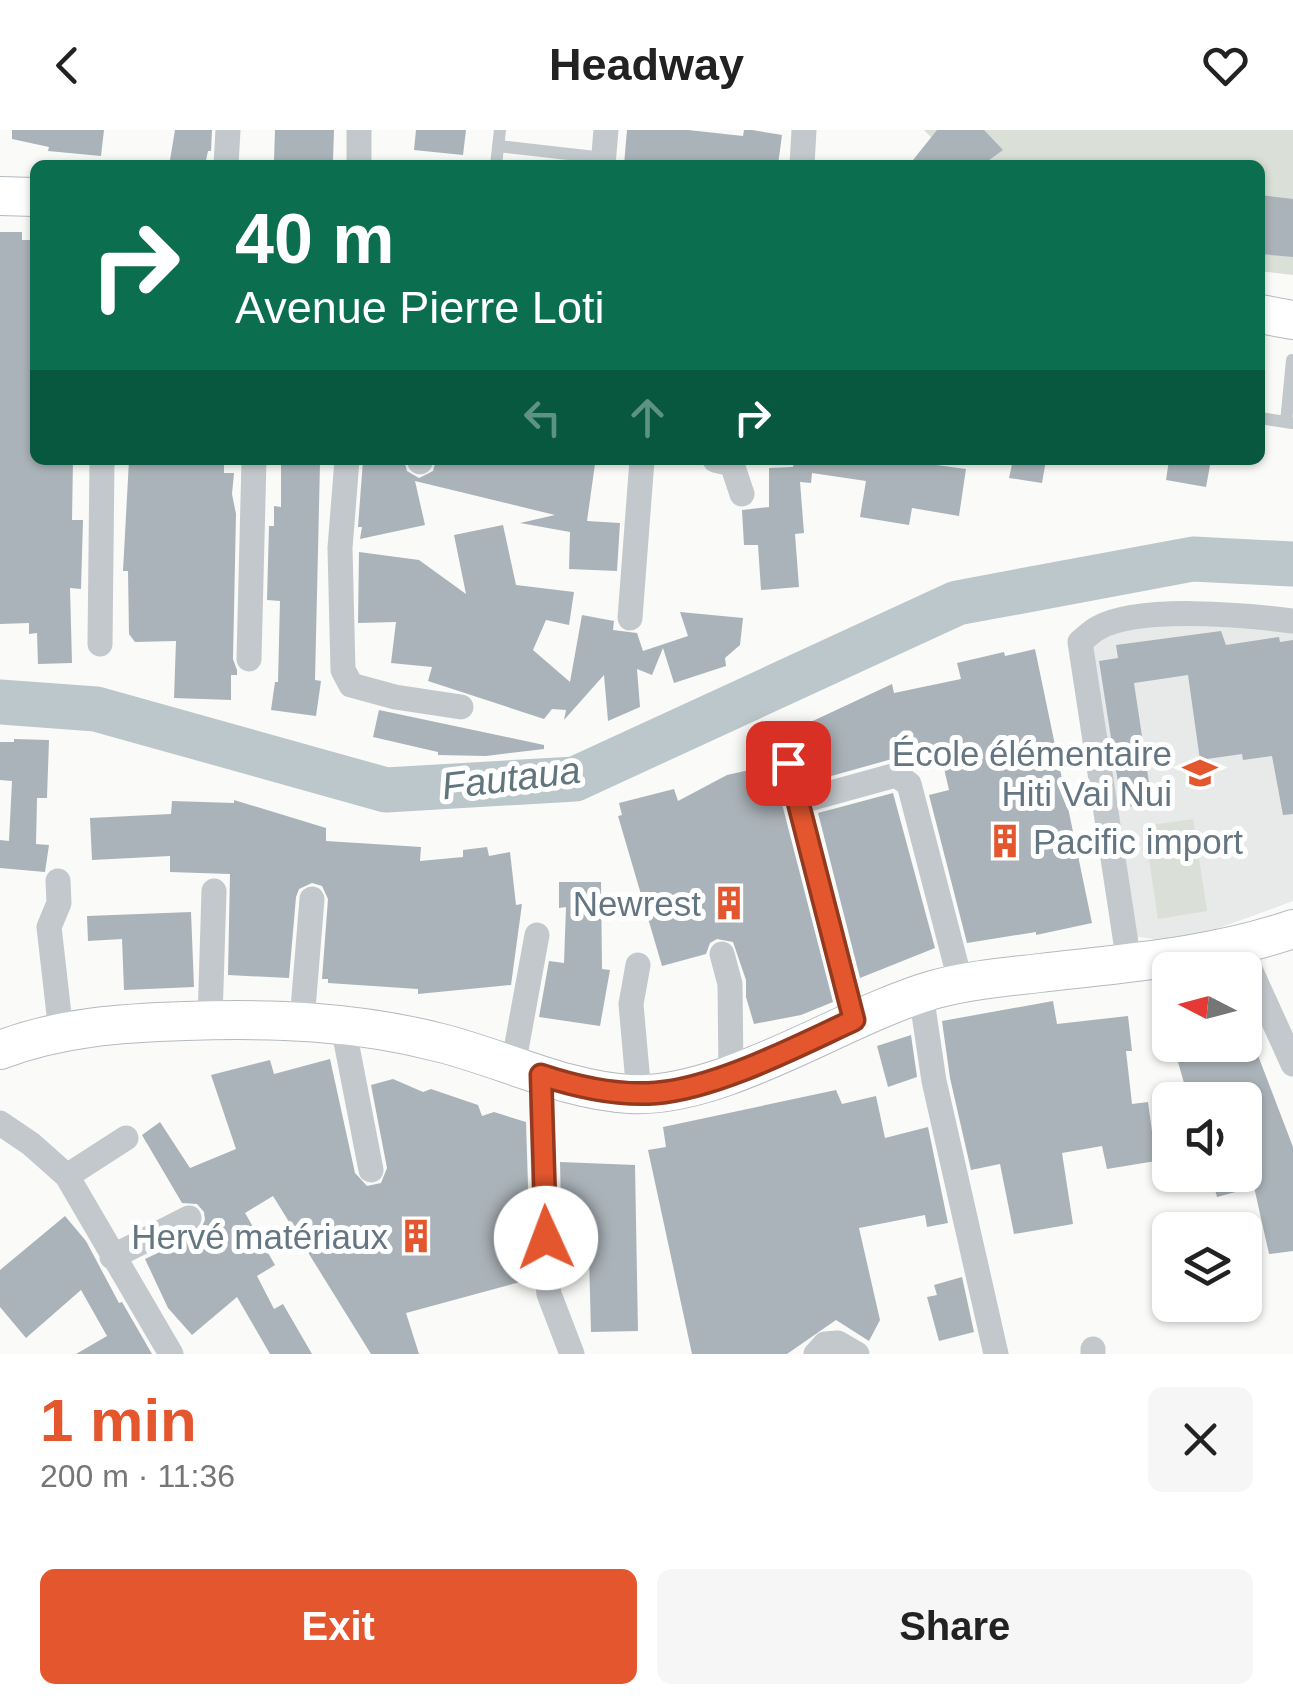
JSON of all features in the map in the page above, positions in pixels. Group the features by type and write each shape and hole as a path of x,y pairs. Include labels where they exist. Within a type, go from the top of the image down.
{"main road":[{"path":"0,196 30,197"},
{"path":"1265,315 1293,320"},
{"path":"0,1050 61,1032 126,1023 302,1021 393,1032 598,1090 640,1094 678,1090 731,1072 854,1020 961,984 1239,946 1293,929"}],"street":[{"path":"226,160 228,130"},
{"path":"359,130 359,160"},
{"path":"604,160 606,130"},
{"path":"802,160 804,130"},
{"path":"100,644 102,465"},
{"path":"249,659 254,465"},
{"path":"347,465 340,548 342,670 351,685 395,697 461,707"},
{"path":"630,618 642,465"},
{"path":"732,465 742,494"},
{"path":"1129,963 1080,642 1115,621 1158,616 1252,616 1293,621"},
{"path":"788,763 854,1020"},
{"path":"798,802 896,775 910,784 961,984"},
{"path":"58,880 59,903 49,927 61,1032"},
{"path":"210,1020 214,891"},
{"path":"302,1021 312,900"},
{"path":"538,935 527,1070 549,1294 572,1354"},
{"path":"1239,946 1293,1064"},
{"path":"722,954 730,984 731,1072"},
{"path":"638,965 632,1004 640,1094"},
{"path":"922,994 934,1081 996,1354"},
{"path":"344,1026 371,1170"},
{"path":"0,1124 32,1144 67,1176 172,1354"},
{"path":"67,1176 126,1138"},
{"path":"112,1257 190,1218"},
{"path":"816,1354 825,1344 838,1343 858,1354"}],"lane":[{"path":"497,160 500,130"},
{"path":"498,146 591,160"},
{"path":"1289,423 1292,360"}],"shaded area":[{"path":"924,130 1293,130 1293,275 1265,272 1265,160 953,160"},
{"name":"École élémentaire Hiti Vai Nui","path":"1202,622 1293,629 1293,901 1200,935 1161,940 1132,936 1087,645 1118,629"},
{"path":"1193,819 1207,911 1158,919 1144,826"}],"building":[{"path":"12,130 104,130 101,156 48,151 49,147 12,139"},
{"path":"175,130 212,130 211,151 206,160 170,160"},
{"path":"275,130 334,130 333,160 274,160"},
{"path":"416,130 466,130 463,155 414,150"},
{"path":"627,130 688,130 743,136 744,130 752,130 782,135 779,160 624,160"},
{"path":"937,130 984,130 1003,150 989,160 913,160"},
{"path":"1265,196 1293,199 1293,257 1265,254"},
{"path":"0,232 22,232 22,240 30,240 30,465 73,465 72,520 83,520 81,589 70,588 72,663 38,664 37,633 29,634 29,623 0,624"},
{"path":"129,465 224,465 224,473 234,473 233,659 237,675 231,675 231,700 174,698 176,641 135,642 129,634 128,571 123,571"},
{"path":"281,465 320,465 315,680 321,681 316,716 271,710 278,682 280,601 267,600 269,526 274,526 274,506 281,507"},
{"path":"363,465 405,465 407,471 419,478 433,471 435,465 595,465 587,521 620,523 617,571 569,569 570,532 520,523 555,515 415,481 425,525 360,539 362,527 358,527"},
{"path":"936,465 966,469 959,516 912,508 909,525 860,517 866,481 812,473 811,483 800,482 804,533 795,534 799,587 761,590 758,545 744,545 742,510 769,507 769,468"},
{"path":"1012,465 1045,465 1042,483 1009,478"},
{"path":"1168,465 1210,465 1206,487 1166,480"},
{"path":"503,525 516,585 574,592 569,625 546,620 533,650 570,682 582,615 614,621 613,630 637,633 643,651 688,636 680,612 743,618 740,645 725,658 726,666 674,683 663,648 652,675 637,669 640,707 608,721 604,675 564,720 566,710 552,709 544,719 428,681 432,667 391,663 396,622 358,623 359,552 419,560 466,594 454,535"},
{"path":"1221,631 1226,645 1279,637 1280,642 1293,640 1293,814 1283,815 1272,756 1243,760 1242,754 1200,760 1188,675 1134,683 1152,803 1122,808 1099,661 1118,658 1116,645"},
{"name":"Pacific import","path":"1035,649 1092,923 1036,935 967,943 929,795 949,790 940,751 904,761 892,759 810,782 803,758 791,747 787,733 892,684 894,693 961,679 957,663"},
{"path":"379,710 544,745 544,749 486,756 438,755 373,737"},
{"path":"49,740 47,798 37,798 36,844 49,845 45,872 0,868 0,840 9,841 12,781 0,780 0,742"},
{"name":"Newrest","path":"772,765 833,1002 801,1015 754,1024 746,997 746,980 733,942 717,939 710,943 706,954 662,966 618,816 622,815 619,803 674,789 678,801 727,775"},
{"path":"893,793 935,948 860,978 818,813"},
{"path":"234,800 326,828 326,841 421,847 420,861 463,857 463,850 487,847 489,856 510,852 516,905 522,904 511,985 418,994 418,989 328,983 328,979 322,979 328,899 322,886 312,883 299,889 296,897 289,978 228,975 230,874 170,872 170,856 92,860 90,818 171,814 172,801"},
{"path":"559,882 601,882 602,969 610,970 600,1026 539,1017 549,961 564,963 566,907 559,908"},
{"path":"191,912 194,987 124,990 122,939 88,941 87,916"},
{"path":"1053,1001 1057,1024 1128,1016 1132,1051 1126,1051 1132,1104 1148,1102 1152,1162 1107,1169 1102,1146 1062,1153 1073,1224 1014,1234 1000,1164 971,1170 950,1078 942,1021"},
{"path":"911,1035 917,1077 888,1087 877,1046"},
{"path":"330,1059 355,1173 367,1186 381,1183 387,1168 371,1085 393,1079 423,1092 431,1089 478,1105 482,1116 494,1112 526,1122 531,1279 406,1313 419,1354 371,1354 273,1196 245,1213 275,1265 257,1276 274,1309 283,1304 312,1354 270,1354 237,1297 192,1335 168,1308 145,1259 198,1234 205,1220 204,1212 197,1204 182,1203 142,1135 160,1122 190,1168 236,1149 211,1075 270,1060 274,1074"},
{"path":"1178,1062 1260,1062 1293,1147 1293,1251 1269,1254 1255,1192 1262,1192 1262,1082 1184,1082"},
{"path":"836,1090 842,1104 876,1096 885,1138 928,1127 948,1223 927,1227 925,1215 859,1228 880,1320 869,1341 836,1320 787,1354 692,1354 648,1150 666,1147 663,1127"},
{"path":"560,1162 635,1165 638,1331 591,1332 589,1256 562,1255"},
{"path":"65,1216 86,1241 152,1354 76,1354 107,1336 81,1290 26,1338 0,1307 0,1270"},
{"path":"962,1277 974,1332 939,1341 927,1297 937,1295 934,1285"}],"waterway":[{"name":"Fautaua","path":"0,702 96,709 386,790 575,779 957,603 1193,559 1293,564"}],"place":[{"name":"École élémentaire Hiti Vai Nui","path":"1200,773"},
{"name":"Pacific import","path":"1005,841"},
{"name":"Newrest","path":"729,903"},
{"name":"Hervé matériaux","path":"416,1236"}],"route":[{"path":"546,1238 541,1075 630,1094 678,1090 740,1070 854,1020 788,763"}]}
